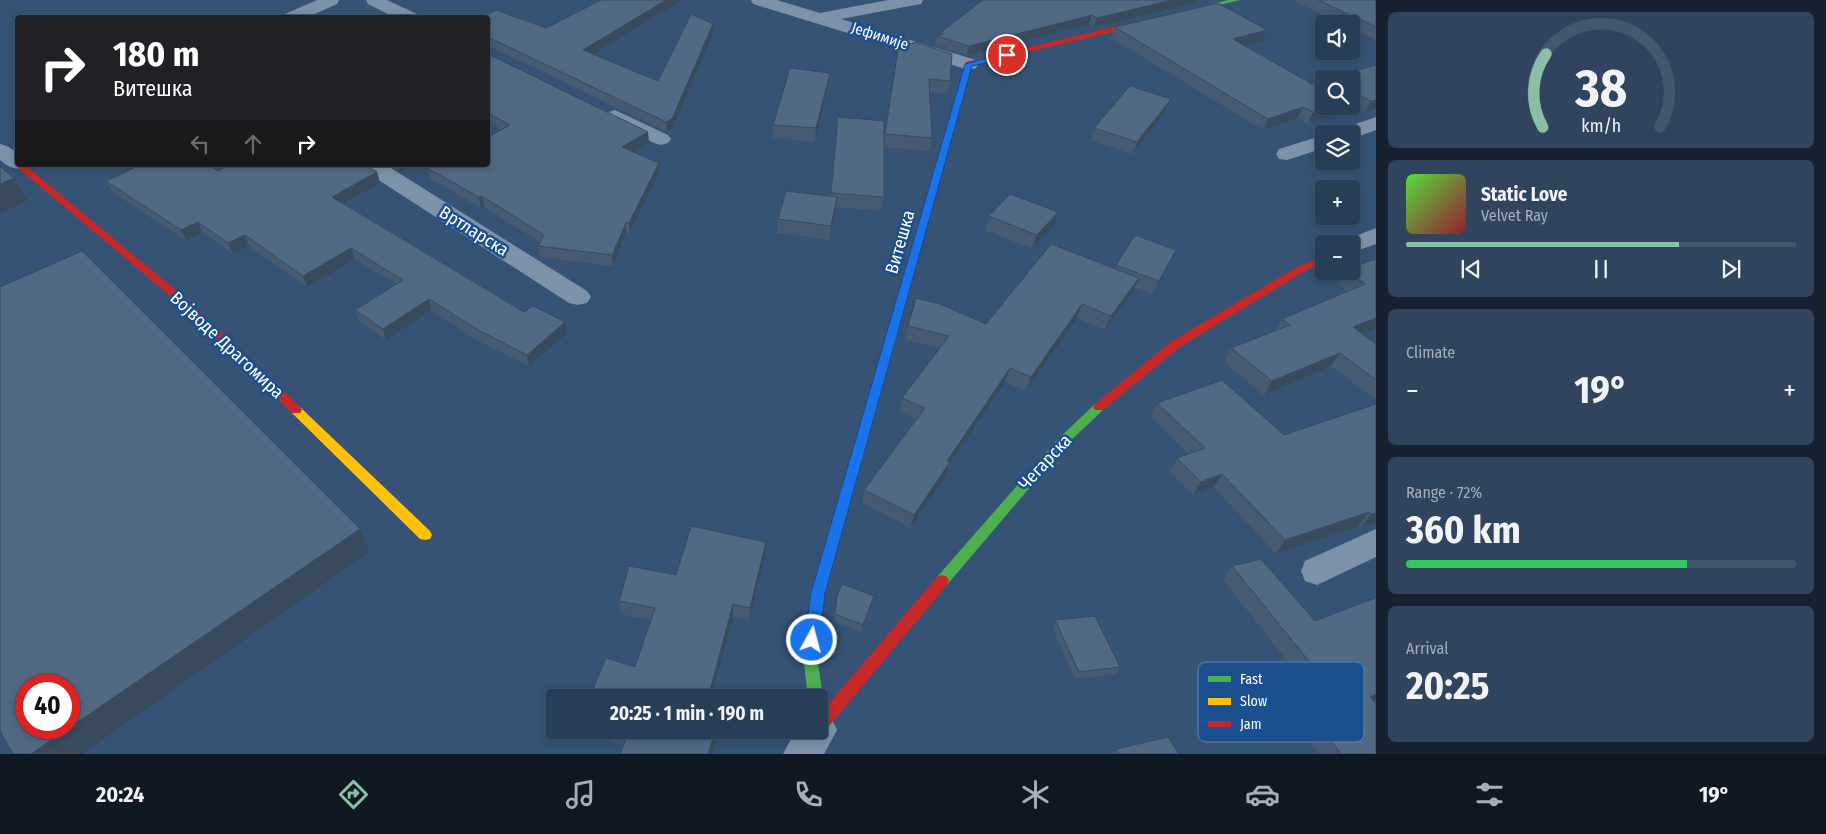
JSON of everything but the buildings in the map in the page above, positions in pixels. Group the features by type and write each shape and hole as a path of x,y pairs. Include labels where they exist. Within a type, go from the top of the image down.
{"street":[{"path":"298,15 331,0"},
{"path":"374,0 404,15"},
{"name":"Јефимије","path":"758,0 969,64"},
{"name":"Јефимије","path":"820,18 915,0"},
{"path":"969,64 1237,0"},
{"name":"Витешка","path":"815,689 810,655 818,593 969,64"},
{"path":"599,109 661,139"},
{"path":"1360,129 1376,123"},
{"path":"0,149 15,142"},
{"path":"1286,154 1315,144"},
{"name":"Војводе Драгомира","path":"0,149 15,161"},
{"name":"Војводе Драгомира","path":"23,167 186,304 425,535"},
{"name":"Вртларска","path":"374,167 578,297"},
{"path":"1360,242 1376,235"},
{"name":"Чегарска","path":"828,715 1010,499 1061,443 1106,401 1176,344 1315,263"},
{"path":"1317,570 1376,542"},
{"path":"802,754 812,739"}],"traffic: fast":[{"path":"1156,19 1237,0"},
{"path":"815,689 810,655 818,593 905,289"},
{"path":"942,581 1061,443 1099,407"}],"traffic: slow":[{"path":"296,410 425,535"}],"traffic: jam":[{"path":"905,289 969,64 1156,19"},
{"path":"22,167 186,304 296,410"},
{"path":"1099,407 1176,344 1301,269 1315,263"},
{"path":"828,716 942,581"}],"route":[{"path":"812,640 818,593 969,64 1007,55"}]}
